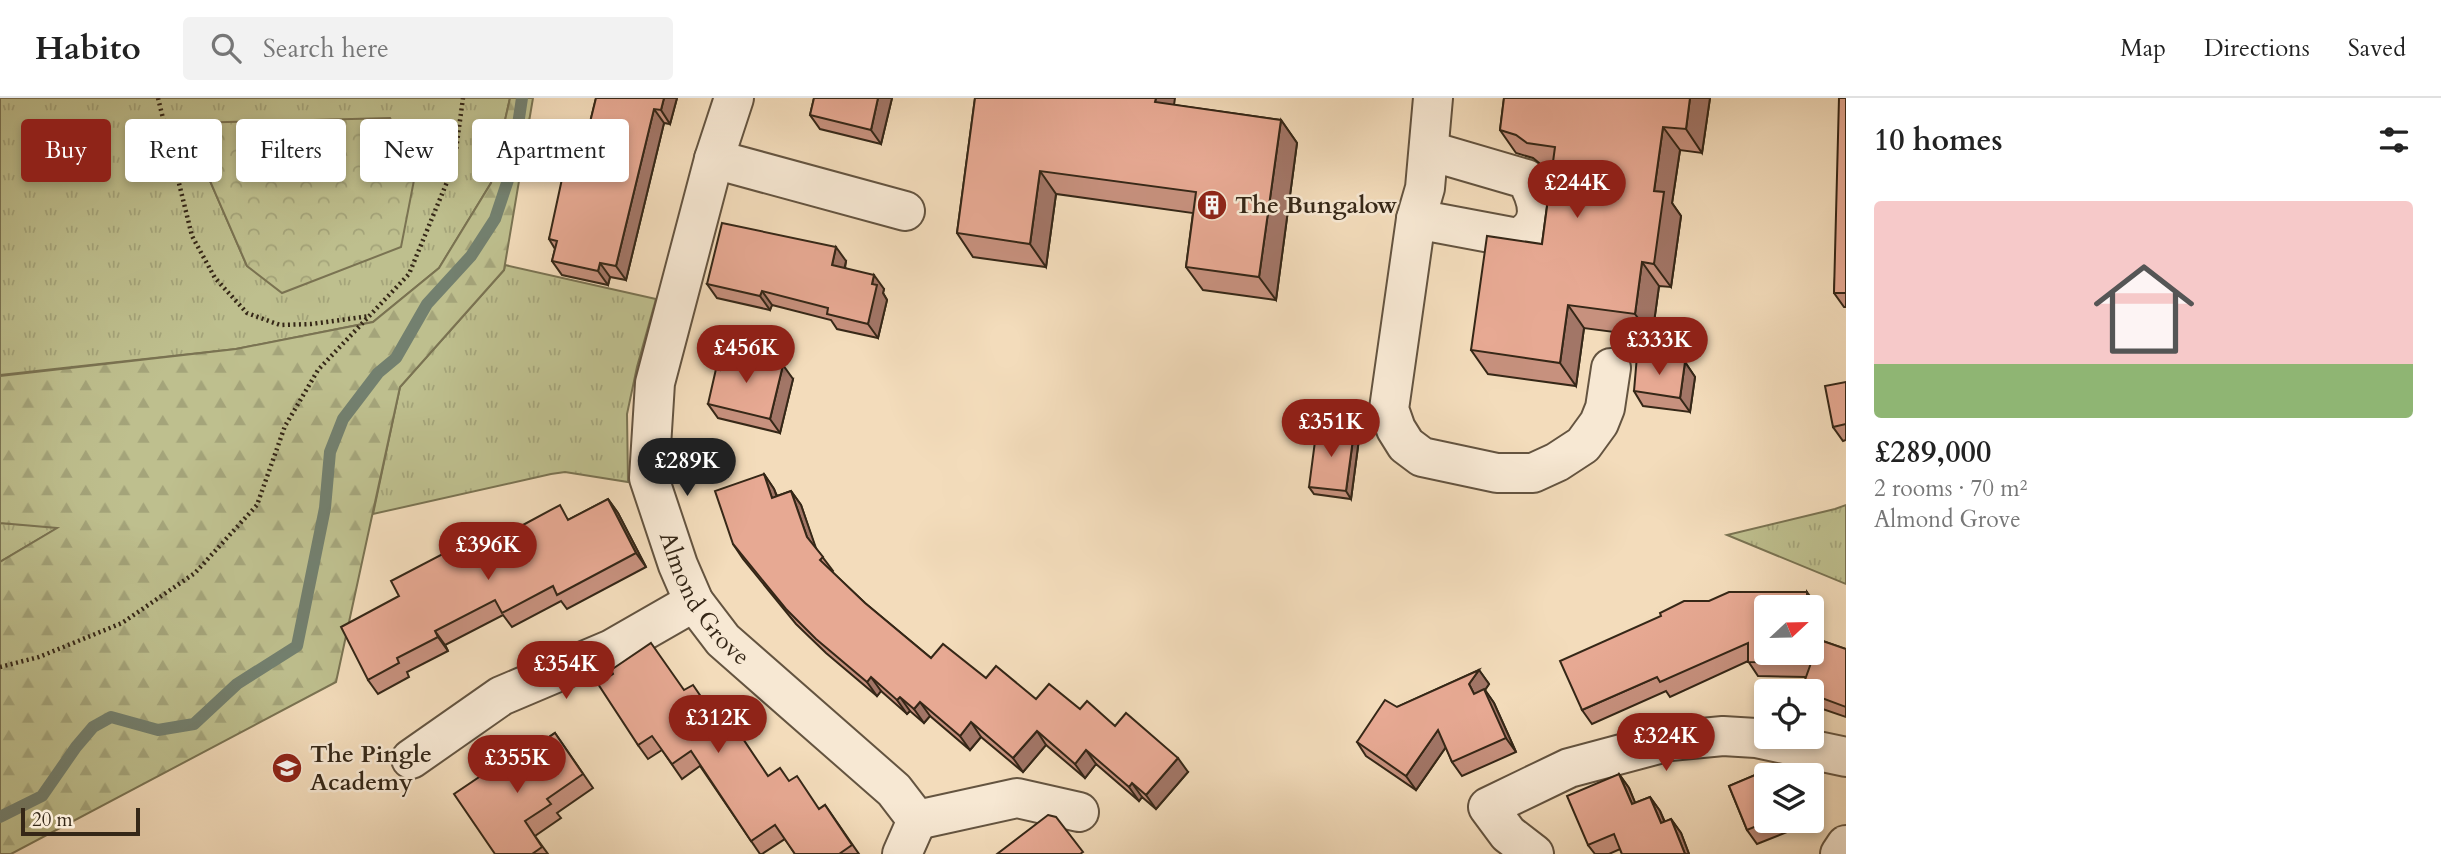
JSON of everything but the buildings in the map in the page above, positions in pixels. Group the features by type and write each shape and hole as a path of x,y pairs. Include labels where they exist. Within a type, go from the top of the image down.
{"street":[{"name":"Almond Grove","path":"734,98 714,159 655,383 649,478 678,565 694,601 723,639 894,790 917,820"},
{"path":"1433,98 1426,188 1416,219 1389,409 1396,429 1406,445 1422,457 1497,473 1533,473 1557,462 1583,445 1599,424 1605,408 1611,368"},
{"path":"1416,219 1517,238 1528,233 1538,216 1535,193 1526,179 1430,151"},
{"path":"714,159 905,211"},
{"path":"411,759 500,696 612,649 694,601"},
{"path":"1534,854 1508,834 1488,807 1569,768 1670,741 1723,736 1756,738 1846,757"},
{"path":"902,854 917,820 1017,798 1079,812"},
{"path":"1840,854 1846,845"}],"path":[{"path":"158,98 192,236 215,278 247,313 280,325 370,316"},
{"path":"0,667 39,657 122,623 195,573 257,505 285,426 318,370 409,274 454,165 463,98"}],"green space":[{"path":"0,98 510,98 505,119 472,119 472,182 491,182 439,268 373,322 236,349 0,375","holes":["125,119 222,119 222,182 214,182 247,266 210,182 125,182"]},
{"path":"510,98 533,98 529,119 505,119"},
{"path":"390,118 390,119 360,119 360,182 414,182 401,247 282,293 247,266 210,182 222,182 222,122 236,122 236,182 346,182 346,119"},
{"path":"519,182 504,270 400,387 336,682 11,854 0,854 0,562 57,528 0,523 0,376 236,349 373,322 439,268 491,183"},
{"path":"505,265 656,299 627,414 628,482 565,472 373,514 400,387 504,270"},
{"path":"1846,505 1846,584 1727,535 1835,509"},
{"path":"0,523 59,527 0,562"}],"waterway":[{"path":"0,817 42,796 93,727 111,717 158,730 194,724 237,684 297,646 325,508 330,452 343,419 378,373 396,358 427,304 471,256 495,219 511,171 522,98"}],"place":[{"name":"The Bungalow","path":"1212,205"},
{"name":"The Pingle Academy","path":"287,768"}]}
